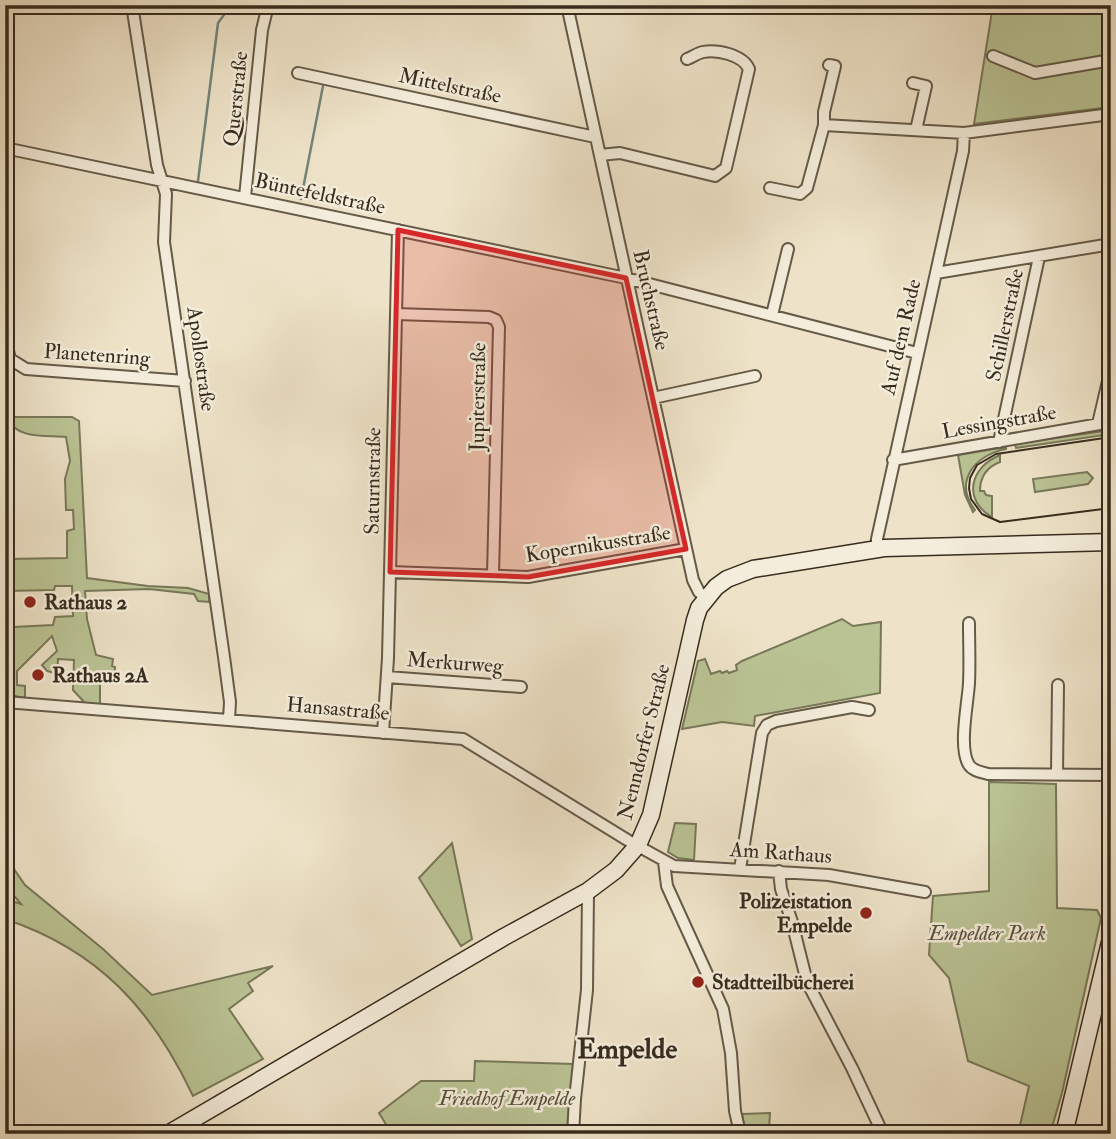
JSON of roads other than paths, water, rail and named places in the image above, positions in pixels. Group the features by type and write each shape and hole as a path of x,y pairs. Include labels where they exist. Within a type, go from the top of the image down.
{"street":[{"name":"Apollostraße","path":"132,5 157,165 166,194 164,242 225,657 229,719"},
{"name":"Querstraße","path":"245,197 262,30 268,5"},
{"name":"Bruchstraße","path":"567,5 693,580 706,598"},
{"path":"600,155 620,153 715,176 726,168 749,69 746,61 738,56 705,51 687,59"},
{"path":"993,56 1035,73 1111,60"},
{"path":"770,188 800,194 807,188 824,125 824,112 835,66 829,65"},
{"name":"Mittelstraße","path":"298,73 595,137"},
{"path":"913,83 926,86 916,130"},
{"path":"824,125 964,133 1111,114"},
{"name":"Auf dem Rade","path":"877,549 893,460 963,150 964,133"},
{"name":"Büntefeldstraße","path":"6,148 626,278 917,353"},
{"name":"Planetenring","path":"6,148 6,343 10,359 26,369 186,381"},
{"name":"Saturnstraße","path":"383,733 387,677 398,230"},
{"path":"936,273 1111,244"},
{"path":"772,315 788,249"},
{"name":"Schillerstraße","path":"999,442 1039,257"},
{"name":"Jupiterstraße","path":"396,314 489,317 496,320 499,327 493,575"},
{"path":"1098,424 1111,368"},
{"path":"653,398 755,376"},
{"name":"Lessingstraße","path":"893,460 1111,422"},
{"name":"Nenndorfer Straße","path":"168,1134 504,937 589,891 616,870 638,845 651,815 695,620 706,598 716,587 739,573 877,549 1111,542"},
{"name":"Kopernikusstraße","path":"390,572 528,577 687,549"},
{"path":"969,623 969,684 965,715 965,754 968,764 976,771 988,774 1111,775"},
{"name":"Merkurweg","path":"387,677 521,687"},
{"path":"1057,774 1058,685"},
{"name":"Hansastraße","path":"5,702 463,739 638,845"},
{"path":"740,869 762,733 767,725 852,707 869,710"},
{"name":"Am Rathaus","path":"638,845 674,866 829,875 925,892"},
{"path":"664,862 667,886 723,1009 731,1053 735,1111 740,1133 743,1134"},
{"path":"779,871 781,889 793,922 807,982 883,1134"},
{"path":"573,1134 587,990 589,891"},
{"path":"1064,1134 1111,937"},
{"path":"1074,1134 1111,978"}],"waterway":[{"path":"198,181 218,23 226,12 227,5"},
{"path":"301,199 323,86"}],"tram line":[{"path":"1111,437 996,454 977,465 970,478 969,488 971,499 982,514 1000,522 1111,508"}],"place":[{"name":"Rathaus 2","path":"30,602"},
{"name":"Rathaus 2A","path":"38,675"},
{"name":"Polizeistation Empelde","path":"866,913"},
{"name":"Stadtteilbücherei","path":"698,982"}],"district":[{"name":"Empelde","path":"627,1049"}],"park label":[{"name":"Empelder Park","path":"987,933"},
{"name":"Friedhof Empelde","path":"507,1098"}]}
